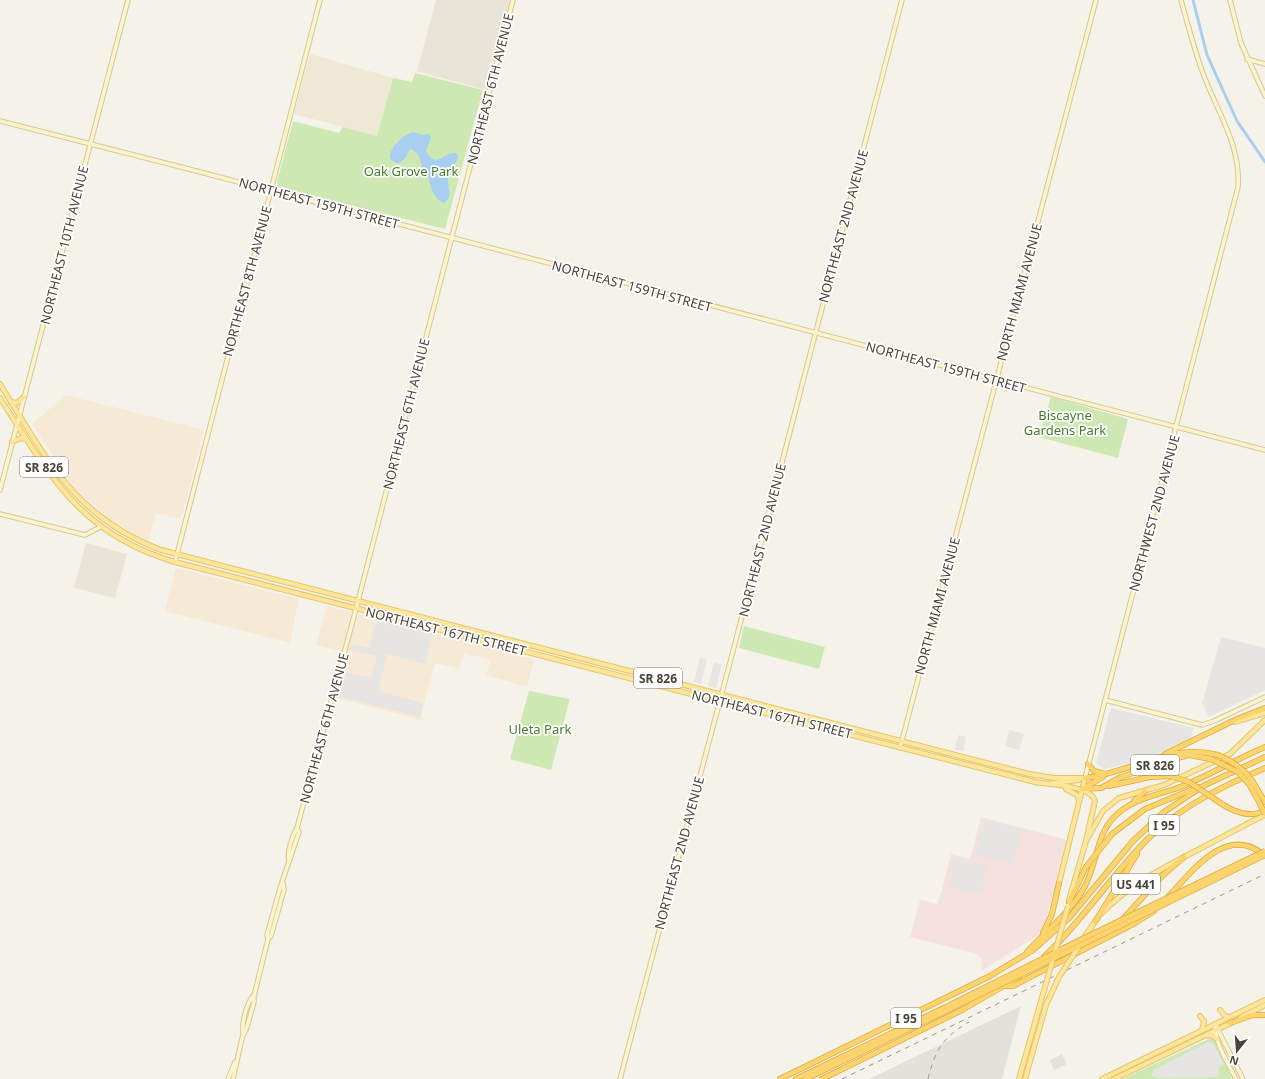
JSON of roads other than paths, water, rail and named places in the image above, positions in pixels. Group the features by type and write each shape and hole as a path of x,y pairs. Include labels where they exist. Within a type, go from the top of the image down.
{"highway":[{"path":"1158,757 1265,708"},
{"path":"1128,806 1181,786 1265,747"},
{"name":"SR 826","path":"1085,778 1107,775 1158,757 1195,751 1218,755 1246,772 1260,798 1264,812"},
{"name":"SR 826","path":"1082,789 1101,788 1121,777 1177,758 1193,755 1211,758 1238,772 1251,783"},
{"name":"I 95","path":"780,1079 986,978 1038,947 1065,922 1148,826 1174,805 1204,785 1265,757"},
{"path":"1088,764 1094,771 1107,775"},
{"name":"I 95","path":"822,1079 914,1034 1004,987 1031,968 1062,940 1138,850 1164,825 1193,803 1222,787 1265,768"},
{"path":"1082,789 1107,775"},
{"path":"1101,788 1150,777 1171,776 1189,782 1228,808 1238,812 1264,812"},
{"path":"1068,904 1086,867 1112,834 1130,819 1148,808 1188,790 1204,785"},
{"path":"1024,956 1080,894 1091,876 1101,839 1106,827 1118,814 1145,791"},
{"name":"SR 826","path":"1260,798 1265,802"},
{"path":"796,1079 951,1006 1265,856 1256,849 1244,845 1234,845 1214,852 1199,863 1152,912 1135,923 1013,986 1004,987"},
{"path":"1095,922 1135,859 1138,850"},
{"path":"806,1079 1078,941 1265,851"},
{"path":"1093,944 1120,922 1162,876 1184,857"},
{"path":"1040,939 1052,916 1059,883"},
{"path":"1230,1023 1253,1015 1265,1015"}],"main road":[{"name":"SR 826","path":"0,384 63,482 90,510 111,526"},
{"path":"11,402 17,403 24,397"},
{"name":"SR 826","path":"0,398 49,475 65,495 100,527"},
{"path":"12,442 21,438 26,439"},
{"path":"100,527 111,526"},
{"name":"NORTHEAST 167TH STREET","path":"111,526 137,540 177,555 902,741"},
{"name":"NORTHEAST 167TH STREET","path":"100,527 135,548 175,562 900,748"},
{"path":"259,584 268,578"},
{"path":"268,586 272,583 283,582"},
{"path":"437,629 445,628 449,624"},
{"path":"448,631 460,627"},
{"path":"528,652 536,650 540,647"},
{"path":"538,654 552,651"},
{"path":"618,675 630,671"},
{"path":"629,678 632,675 644,674"},
{"path":"1232,722 1265,713"},
{"path":"799,721 807,720 812,717"},
{"path":"810,724 821,720"},
{"path":"1086,841 1094,824 1108,806 1119,798 1174,781 1230,754 1265,720"},
{"name":"SR 826","path":"902,741 1041,776 1085,778"},
{"name":"SR 826","path":"900,748 1042,784 1082,789"},
{"path":"980,768 992,764"},
{"path":"1042,784 1074,782 1085,778"},
{"name":"NORTHWEST 2ND AVENUE","path":"1059,883 1085,778"},
{"path":"1062,787 1077,795 1079,803"},
{"path":"1019,1079 1086,841 1095,801 1092,795 1082,789"},
{"name":"US 441","path":"1025,1079 1046,1005 1059,977 1095,922 1114,901 1131,887 1264,812"},
{"path":"1102,1079 1265,1000"},
{"path":"1114,1079 1265,1005"},
{"path":"1220,1010 1224,1015 1229,1017"},
{"path":"1200,1016 1204,1021 1202,1030"},
{"path":"1204,1035 1213,1036 1218,1040"}],"street":[{"name":"NORTHEAST 10TH AVENUE","path":"0,490 128,0"},
{"name":"NORTHEAST 8TH AVENUE","path":"175,562 320,0"},
{"name":"NORTHEAST 6TH AVENUE","path":"233,1079 243,1034 247,1027 254,1002 254,996 268,939 267,935 280,888 283,883 289,860 288,855 297,828 358,601 513,0"},
{"name":"NORTHEAST 2ND AVENUE","path":"620,1079 722,694 902,0"},
{"name":"NORTH MIAMI AVENUE","path":"900,748 1096,0"},
{"name":"NORTHWEST 2ND AVENUE","path":"1085,778 1236,197 1238,167 1233,143 1204,76 1181,0"},
{"path":"1230,0 1248,60 1264,95"},
{"path":"1248,60 1265,64"},
{"path":"1264,95 1265,87"},
{"name":"NORTHEAST 159TH STREET","path":"0,121 271,190 815,334 1265,450"},
{"path":"0,514 85,535 100,527"},
{"path":"1106,700 1203,725 1265,697"},
{"path":"1215,1024 1218,1040 1236,1079"},
{"path":"1216,1029 1243,1079"},
{"name":"NORTHEAST 6TH AVENUE","path":"228,1079 236,1061"}],"water":[{"path":"413,132 422,135 429,134 431,138 426,151 433,159 440,159 451,153 456,153 458,156 458,159 448,177 449,198 444,203 434,194 427,172 423,170 416,152 410,149 406,157 400,163 396,163 390,159 392,150 397,142"}],"waterway":[{"path":"1193,0 1207,55 1237,121 1265,162"}],"railway":[{"path":"842,1079 1265,874"},
{"path":"928,1079 937,1052 941,1045 953,1033 969,1022"}],"park label":[{"name":"Oak Grove Park","path":"411,171"},
{"name":"Biscayne Gardens Park","path":"1065,422"},
{"name":"Uleta Park","path":"540,729"}]}
